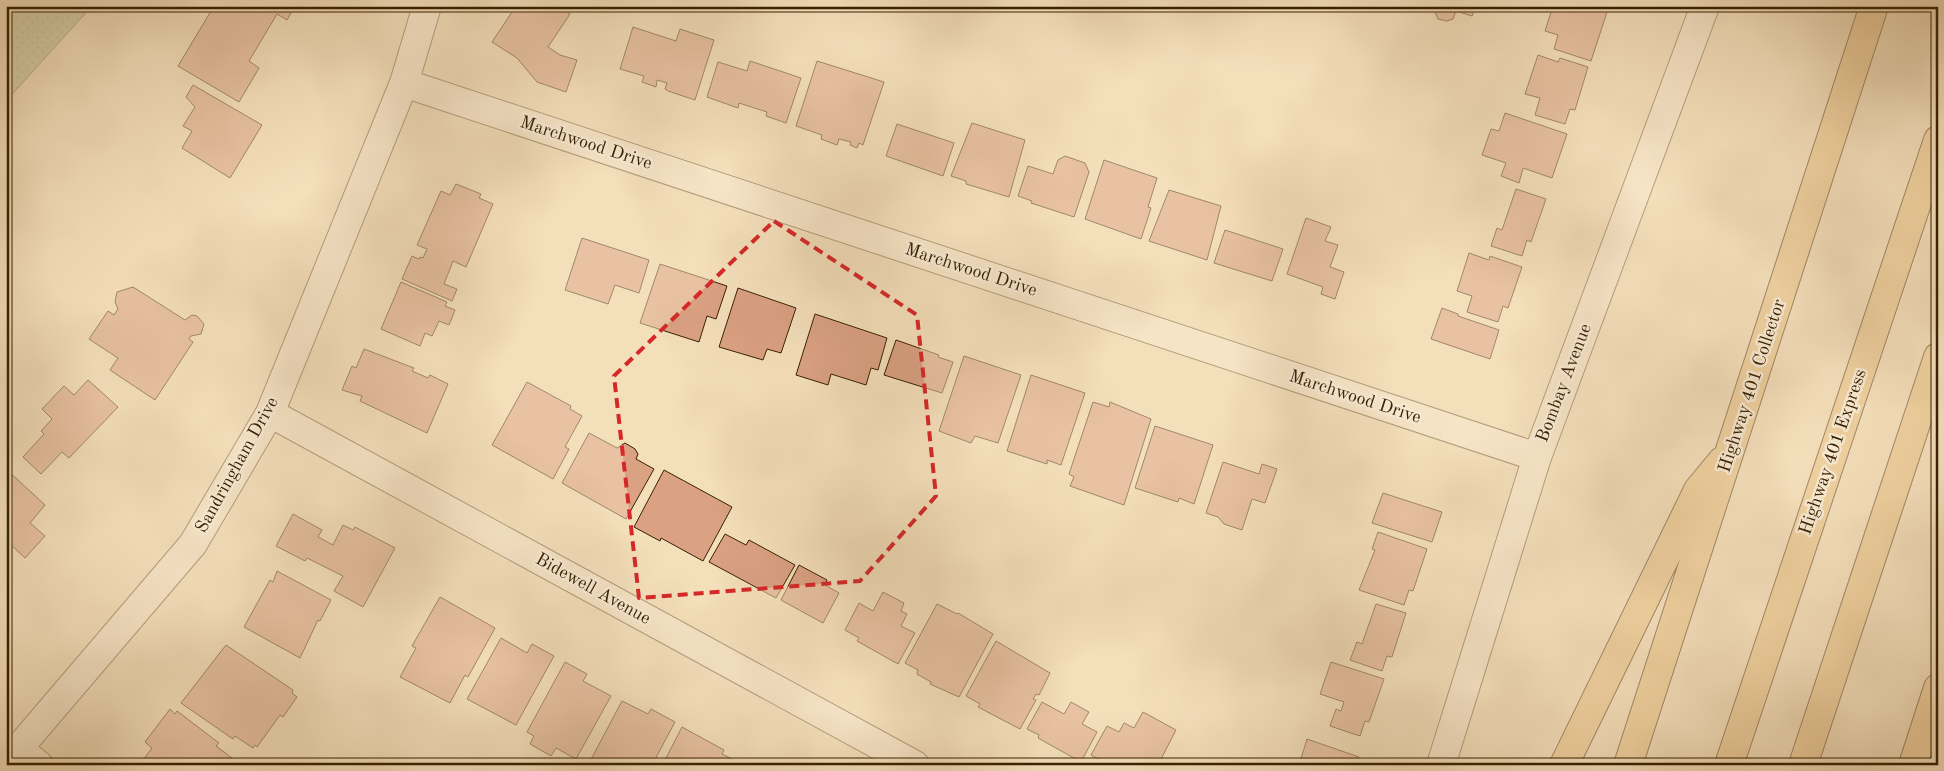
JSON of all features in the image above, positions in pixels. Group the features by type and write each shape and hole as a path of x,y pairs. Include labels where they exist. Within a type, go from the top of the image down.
{"highway":[{"name":"Highway 401 Collector","path":"1628,765 1733,448 1874,6"},
{"name":"Highway 401 Express","path":"1729,765 1938,140"},
{"path":"1803,765 1938,357"},
{"path":"1564,765 1698,490 1733,448"},
{"path":"1916,761 1938,688"}],"street":[{"name":"Sandringham Drive","path":"21,759 193,544 270,413 404,83 427,6"},
{"name":"Bombay Avenue","path":"1441,765 1537,457 1705,6"},
{"name":"Marchwood Drive","path":"404,83 1537,457"},
{"name":"Bidewell Avenue","path":"270,413 915,765"}],"highlighted area":[{"path":"774,221 917,315 936,496 860,581 639,598 614,376"}],"green space":[{"path":"6,6 92,6 6,101"}],"building":[{"path":"214,6 295,6 287,20 277,14 249,61 259,68 239,102 178,66"},
{"path":"516,6 557,6 570,14 548,47 560,55 577,60 566,92 537,82 517,58 492,42"},
{"path":"1437,6 1476,6 1472,16 1456,11 1453,19 1447,21 1438,19 1435,12"},
{"path":"1553,6 1609,6 1591,61 1554,49 1558,35 1545,31"},
{"path":"633,27 676,41 680,29 714,40 695,100 668,91 665,89 667,83 657,80 656,87 642,82 644,76 620,69"},
{"path":"1538,55 1558,62 1560,58 1588,67 1575,110 1570,109 1565,124 1535,115 1540,98 1525,94"},
{"path":"750,61 801,78 786,123 766,116 767,112 739,103 738,108 707,97 718,62 747,71"},
{"path":"817,61 884,82 863,145 859,143 857,148 850,145 851,142 839,139 837,145 821,139 822,135 796,126"},
{"path":"193,85 262,125 230,178 182,148 192,131 183,126 195,107 186,97"},
{"path":"1505,113 1567,134 1552,178 1523,168 1519,183 1501,176 1506,163 1482,155 1491,129 1499,131"},
{"path":"972,123 1025,140 1009,197 966,184 966,181 951,176"},
{"path":"897,124 954,143 943,176 886,156"},
{"path":"1065,156 1085,163 1089,172 1074,217 1031,203 1032,201 1018,196 1028,166 1053,174 1058,160"},
{"path":"1104,160 1157,178 1148,207 1151,208 1141,239 1085,219"},
{"path":"456,184 481,194 479,198 493,204 466,267 453,261 444,284 457,289 452,301 402,279 412,256 419,259 420,257 423,258 427,249 417,245 441,191 450,195"},
{"path":"1516,189 1546,199 1531,242 1527,240 1522,256 1491,246 1497,228 1502,230"},
{"path":"1169,190 1221,206 1207,260 1149,241"},
{"path":"1306,218 1331,227 1325,241 1338,245 1330,267 1344,272 1335,299 1321,294 1323,287 1287,274"},
{"path":"1225,230 1283,249 1272,281 1214,263"},
{"path":"582,238 649,260 639,293 615,285 608,304 565,290"},
{"path":"1469,253 1489,260 1490,256 1522,267 1508,308 1503,306 1498,322 1467,312 1472,296 1457,291"},
{"path":"660,264 727,286 716,319 707,316 699,342 640,323"},
{"path":"401,282 447,302 445,306 455,310 449,325 439,321 432,336 425,333 420,346 381,329"},
{"path":"133,287 185,320 192,315 197,316 204,324 201,334 191,336 189,339 193,342 155,400 110,370 118,358 89,339 108,311 114,315 118,309 115,302 117,292"},
{"path":"738,288 796,308 781,353 767,349 763,360 719,347"},
{"path":"1442,308 1458,314 1458,316 1499,330 1490,359 1431,339"},
{"path":"815,314 887,338 878,370 871,368 866,385 831,374 828,385 796,375"},
{"path":"896,340 953,362 942,393 884,375"},
{"path":"364,349 414,368 412,371 428,378 430,375 448,384 427,433 360,401 362,396 342,390 352,366 356,368"},
{"path":"964,356 1021,375 998,443 975,436 971,443 939,431"},
{"path":"1031,375 1085,393 1061,465 1047,460 1047,464 1007,451"},
{"path":"88,380 118,407 69,458 62,452 41,474 23,457 44,434 41,431 52,419 42,409 64,386 74,395"},
{"path":"527,382 571,406 570,409 582,416 565,447 569,449 553,479 492,445"},
{"path":"1093,402 1109,407 1110,402 1151,419 1124,505 1070,486 1074,477 1069,474"},
{"path":"1155,426 1213,445 1194,504 1179,498 1178,502 1135,488"},
{"path":"589,433 617,448 625,443 635,449 638,454 636,459 654,469 626,519 562,483"},
{"path":"1223,462 1259,474 1262,464 1277,469 1265,503 1252,499 1242,530 1224,524 1218,517 1206,513"},
{"path":"6,469 45,505 30,523 45,536 25,558 10,544 6,548"},
{"path":"664,470 732,507 703,561 661,538 660,541 634,527"},
{"path":"1383,493 1442,512 1432,542 1372,523"},
{"path":"293,514 322,530 318,537 333,545 343,525 353,530 355,527 395,548 363,607 334,591 343,576 307,558 305,561 276,546"},
{"path":"1378,532 1427,549 1413,591 1409,590 1404,605 1359,590 1375,550 1372,549"},
{"path":"725,534 746,545 749,540 795,565 776,598 709,562"},
{"path":"799,565 827,580 825,585 839,593 823,623 781,600"},
{"path":"277,571 331,600 320,621 318,620 300,658 244,627 270,580 273,582"},
{"path":"883,592 904,603 901,611 907,614 901,626 915,633 898,664 857,641 859,638 845,630 859,603 873,611"},
{"path":"440,597 495,628 468,677 465,675 450,703 400,677 416,648 412,646"},
{"path":"937,604 958,613 993,634 959,697 930,684 931,682 917,674 918,670 905,663"},
{"path":"1376,604 1406,613 1392,657 1387,656 1382,671 1350,660 1357,642 1362,644"},
{"path":"501,638 527,653 532,644 554,656 516,725 467,699"},
{"path":"996,641 1050,673 1039,695 1036,694 1033,699 1036,700 1020,729 978,707 980,704 966,696"},
{"path":"226,645 293,690 292,693 297,697 283,717 280,715 257,747 255,745 253,748 235,736 233,739 181,703"},
{"path":"565,662 587,674 583,681 611,696 576,759 556,748 551,756 530,744 534,736 527,732"},
{"path":"1331,662 1384,679 1369,722 1365,721 1360,736 1330,726 1336,709 1341,711 1344,702 1320,694"},
{"path":"622,701 648,714 651,709 675,722 652,765 588,765"},
{"path":"1042,702 1064,714 1071,702 1089,712 1082,724 1097,732 1081,762 1038,738 1039,735 1027,729"},
{"path":"170,709 175,714 177,711 219,743 216,746 232,758 226,765 140,764 152,748 145,742"},
{"path":"1143,712 1176,730 1158,765 1102,765 1103,762 1091,755 1107,726 1119,732 1124,723 1134,728"},
{"path":"682,727 724,750 722,754 736,761 734,765 674,765 665,760"},
{"path":"1307,739 1359,757 1356,765 1299,765"}]}
